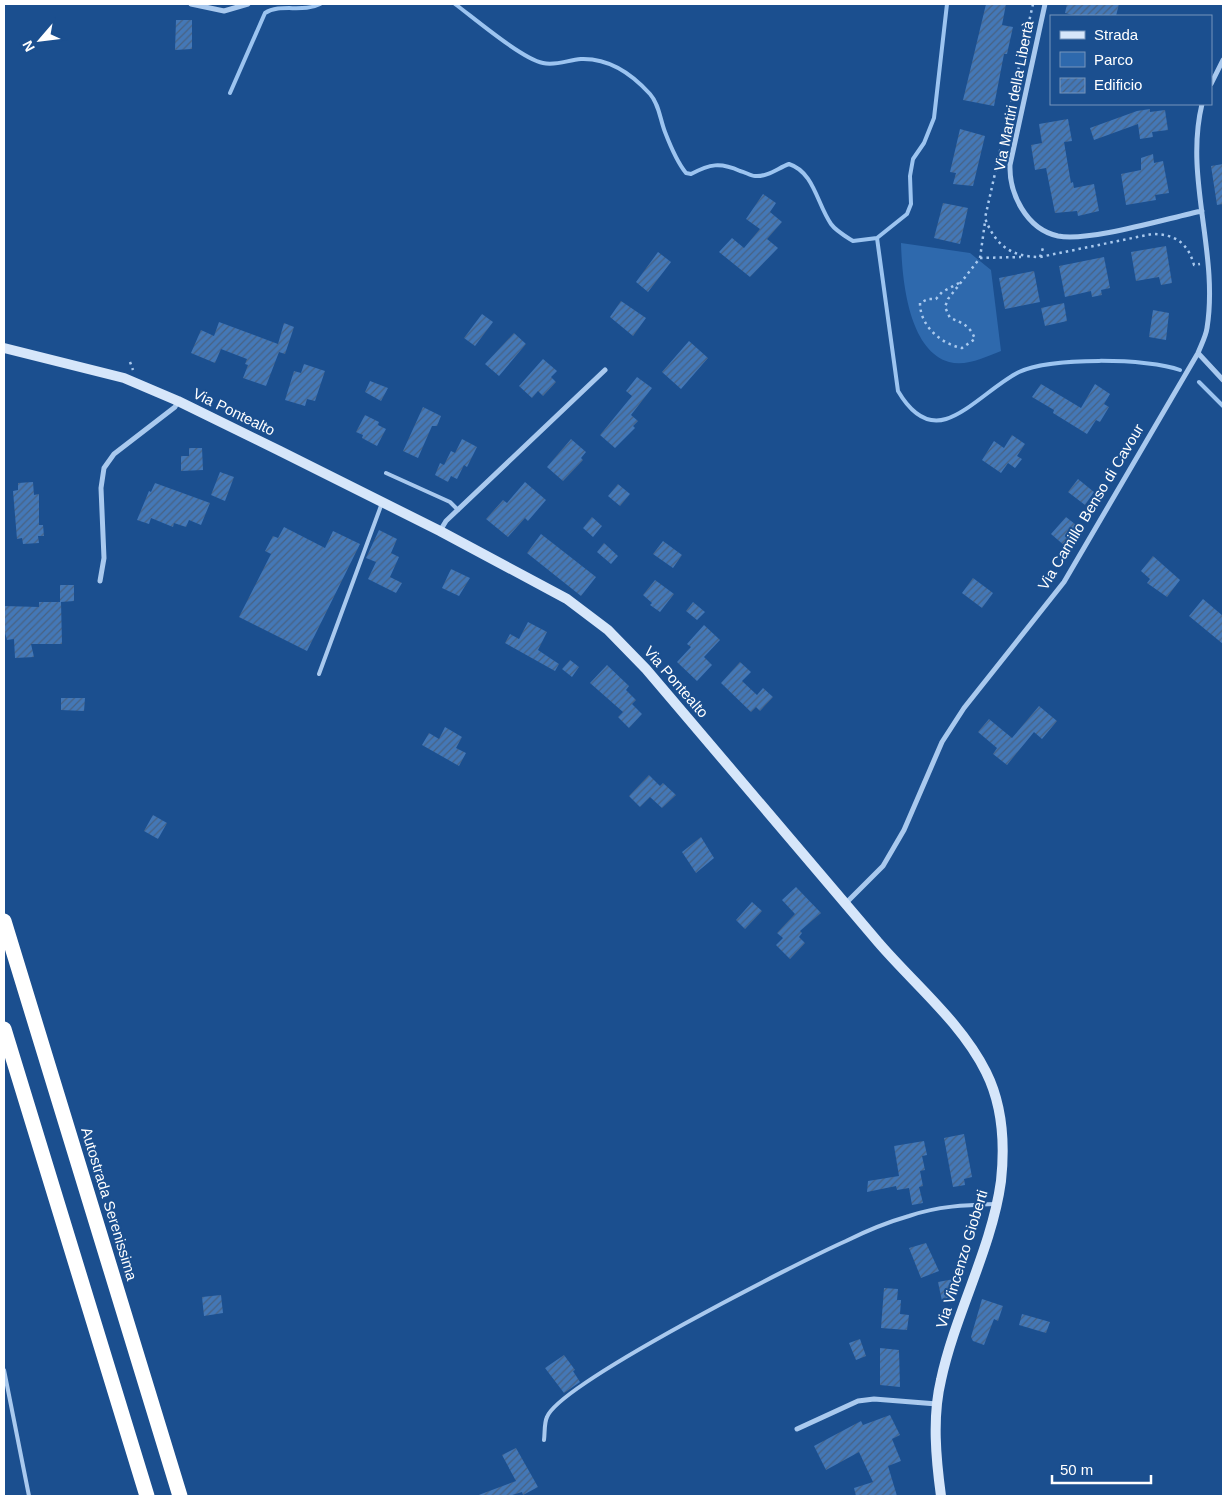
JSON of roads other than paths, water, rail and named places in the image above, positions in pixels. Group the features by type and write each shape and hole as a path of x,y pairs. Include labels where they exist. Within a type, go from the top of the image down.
{"highway":[{"name":"Autostrada Serenissima","path":"4,921 180,1496"},
{"path":"4,1029 147,1496"}],"street":[{"path":"191,4 224,11 248,4"},
{"name":"Via Martiri della Libertà","path":"1045,4 1010,164 1010,182 1021,210 1041,228 1058,236 1114,230 1202,211"},
{"path":"1212,82 1222,67 1223,60"},
{"name":"Via Camillo Benso di Cavour","path":"846,903 883,866 904,830 942,742 964,708 1064,582 1198,353 1207,329 1209,288 1209,263 1196,156 1198,122 1202,105"},
{"name":"Via Pontealto","path":"4,348 124,378 178,401 440,531 567,599 608,630 646,669 846,903"},
{"path":"1198,353 1223,380"},
{"path":"440,531 458,510 605,370"},
{"path":"100,581 104,558 101,488 104,468 114,454 175,407 178,401"},
{"name":"Via Vincenzo Gioberti","path":"846,903 899,966 962,1035 986,1072 997,1100 1002,1127 1002,1162 997,1204 940,1380 936,1430 941,1496"},
{"path":"797,1429 830,1412 858,1401 874,1399 937,1404"}],"lane":[{"path":"386,473 450,502 458,510"},
{"path":"319,674 382,503"},
{"path":"544,1440 547,1417 560,1402 576,1389 636,1351 744,1293 844,1241 910,1215 949,1206 997,1204"},
{"path":"4,1370 29,1496"}],"waterway":[{"path":"230,93 265,13 271,10 306,8 320,4"},
{"path":"455,4 511,46 534,60 553,64 591,59 610,64 627,74 653,98 671,148 686,173 691,174 710,166 721,165 760,176 769,174 789,164 797,168 810,181 826,216 838,231 853,241 877,238"},
{"path":"947,4 934,118 924,143 913,159 910,176 911,204 907,214 877,238 898,391 917,414 923,418 938,421 964,410 1010,377 1033,367 1075,362 1123,361 1146,363 1180,370"},
{"path":"1199,382 1223,406"}]}
